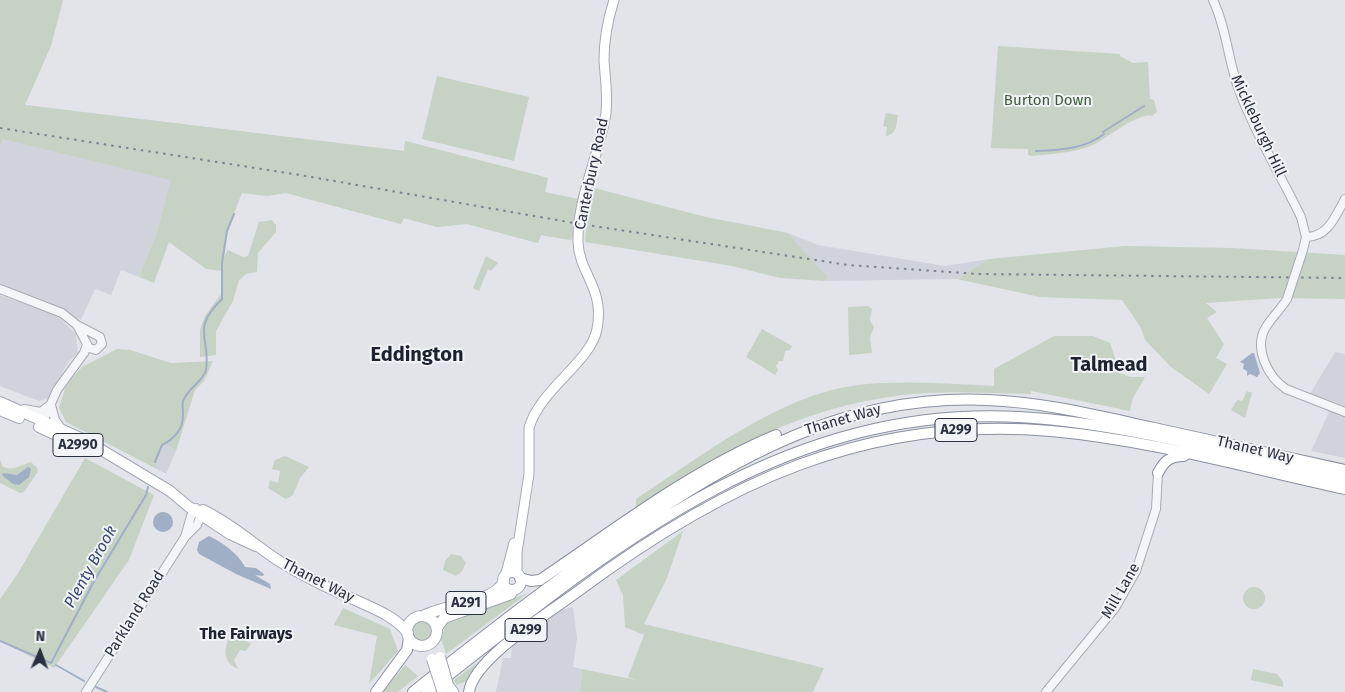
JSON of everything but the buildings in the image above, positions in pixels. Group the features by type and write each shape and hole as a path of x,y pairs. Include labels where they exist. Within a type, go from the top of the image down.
{"main road":[{"name":"Canterbury Road","path":"519,576 516,561 528,486 532,418 544,399 590,346 598,327 597,294 578,243 581,216 606,108 605,44 614,0"},
{"name":"Thanet Way","path":"413,692 542,591 642,521 750,455 792,435 832,420 873,409 919,402 987,400 1038,405 1086,413 1345,470"},
{"name":"Thanet Way","path":"1,405 116,460"},
{"name":"Thanet Way","path":"427,692 558,591 692,501 746,472 786,455 870,430 961,418 1047,420 1139,434 1345,480"},
{"name":"A299","path":"519,576 530,581 540,580 665,494 724,460 783,432 819,419 832,420"},
{"name":"Thanet Way","path":"42,424 63,430 170,491 193,502 200,511 238,539 256,546 307,578 382,612 403,618 418,617 489,595 501,587 504,579"},
{"name":"A299","path":"469,692 476,675 491,656 586,586 687,519 749,485 802,462 861,445 929,432 1005,428 1082,435 1156,448 1345,489"},
{"path":"1239,446 1262,447 1345,464"},
{"path":"1156,448 1160,458 1158,473"},
{"path":"1158,473 1165,462 1175,456 1223,462"},
{"name":"Canterbury Road","path":"504,579 520,532"},
{"name":"A291","path":"436,632 444,618 511,594 513,590 508,589 504,579 511,573 519,576"},
{"path":"513,590 520,586 519,576"},
{"path":"568,607 586,586"},
{"name":"Thanet Way","path":"382,612 400,625 409,636"},
{"path":"376,692 407,650 409,625 418,617 432,619 436,632 436,658 446,690"},
{"path":"420,646 428,645 436,632"},
{"path":"409,636 436,658"}],"street":[{"name":"Mickleburgh Hill","path":"1213,0 1222,24 1240,93 1301,217 1306,237 1304,250 1287,299 1262,336 1262,349 1269,371 1279,384 1286,388 1345,412"},
{"path":"1306,237 1321,234 1328,229 1345,200"},
{"path":"0,289 52,308 100,338 102,344 74,365"},
{"path":"77,324 87,344 96,350"},
{"path":"42,424 57,390 84,353 89,338 96,335"},
{"path":"1,405 41,412 51,405"},
{"path":"51,405 55,420 63,430"},
{"name":"Mill Lane","path":"1046,692 1115,608 1136,571 1156,509 1158,473"},
{"name":"Parkland Road","path":"86,692 185,537 197,525 200,511"}],"shaded area":[{"path":"0,102 404,151 405,141 548,178 545,193 578,199 571,240 541,235 538,243 467,224 437,227 404,218 401,224 286,193 267,196 172,180 158,229 139,277 121,270 111,295 95,289 81,320 48,302 0,284 0,148 3,139"},
{"path":"788,233 818,245 945,266 989,259 957,279 824,281 826,277"},
{"path":"0,295 56,315 76,334 78,353 68,362 49,398 39,401 0,386"},
{"path":"1335,352 1345,354 1345,458 1311,451 1329,412 1310,394"},
{"path":"164,442 176,451 166,474 155,468"},
{"path":"573,607 577,638 573,667 582,669 580,692 496,692 503,658 511,658 512,644 561,610"}],"green space":[{"path":"0,0 63,0 51,46 25,105 404,151 405,141 548,178 545,192 578,199 576,211 590,214 594,188 706,217 788,233 827,277 824,281 780,278 732,266 585,242 586,229 576,227 571,240 541,235 538,243 467,224 437,227 404,218 401,224 286,193 267,196 242,193 227,231 224,257 228,250 243,257 248,256 259,222 272,220 276,225 276,232 258,253 257,272 246,274 239,280 233,301 216,331 216,355 200,357 200,330 205,316 222,293 222,271 206,269 169,242 154,283 139,277 158,229 171,180 3,139 0,147"},
{"name":"Burton Down","path":"998,46 1120,54 1120,56 1133,63 1148,62 1150,99 1154,100 1157,112 1152,116 1139,118 1093,145 1079,150 1031,156 1028,155 1028,149 991,148"},
{"path":"437,76 529,97 514,161 422,139"},
{"path":"886,113 898,115 894,131 886,136 887,127 883,126"},
{"path":"1125,246 1232,248 1345,255 1345,299 1280,298 1206,303 1217,312 1207,318 1224,344 1216,358 1227,364 1209,394 1171,367 1145,340 1141,328 1122,300 1040,297 957,279 989,259"},
{"path":"486,256 498,263 491,271 488,269 479,291 473,288"},
{"path":"868,306 872,309 870,320 874,327 870,338 872,353 849,355 848,307"},
{"path":"762,329 792,346 790,350 785,351 783,361 779,361 776,366 778,370 775,375 746,357"},
{"path":"1054,336 1093,336 1110,343 1120,373 1130,377 1145,377 1132,400 1130,411 1031,391 1031,394 918,393 866,401 796,421 762,435 698,468 636,508 636,499 714,447 771,414 800,401 829,391 858,385 926,383 994,386 994,369"},
{"path":"117,349 130,350 171,363 213,361 204,381 195,390 176,451 164,442 155,468 66,422 59,408 66,385 82,367"},
{"path":"1247,391 1252,393 1245,418 1231,410 1237,400 1242,401"},
{"path":"285,456 309,467 300,478 293,495 286,499 268,488 270,480 278,483 280,471 272,469 275,460"},
{"path":"85,458 154,495 129,560 54,668 0,641 0,599 18,573"},
{"path":"0,460 3,467 7,468 14,468 31,462 37,468 38,472 24,492 20,493 0,483"},
{"path":"683,531 667,578 644,624 824,668 813,692 580,692 582,669 636,680 628,677 644,635 625,627 623,595 616,580"},
{"path":"451,554 461,556 466,563 462,571 456,576 443,570 445,561"},
{"path":"1254,587 1262,590 1265,598 1262,606 1254,609 1246,606 1243,598 1246,590"},
{"path":"528,593 446,654 441,639 446,624"},
{"path":"343,608 390,629 398,651 369,684 377,636 334,625"},
{"path":"422,621 429,624 432,631 429,638 422,641 415,638 412,631 415,624"},
{"path":"232,632 251,644 246,651 240,650 234,660 238,669 229,662 226,653 227,642"},
{"path":"477,663 467,681 456,685 454,680"},
{"path":"405,665 418,676 398,692 383,692"},
{"path":"1253,669 1277,674 1283,682 1283,687 1251,680"}],"water":[{"path":"1254,353 1260,373 1257,377 1250,374 1247,376 1247,371 1243,369 1244,364 1240,362"},
{"path":"28,467 31,469 29,477 19,485 13,484 2,475 3,473 17,475"},
{"path":"163,512 170,515 173,522 170,529 163,532 156,529 153,522 156,515"},
{"path":"209,536 230,549 245,567 256,568 264,574 263,576 255,575 270,584 271,589 236,574 199,554 197,550 199,542"}],"waterway":[{"path":"1103,132 1144,106"},
{"path":"1036,151 1080,146 1104,134"},
{"name":"Plenty Brook","path":"155,462 162,445 174,437 180,429 183,420 182,404 187,393 205,374 207,359 204,326 212,310 222,299 222,263 227,231 234,214"},
{"name":"Plenty Brook","path":"0,641 51,663 93,583 146,495 148,487"},
{"path":"56,665 84,681"},
{"path":"96,687 107,692"}],"railway":[{"path":"0,128 300,175 574,223 848,265 979,274 1345,278"}],"district":[{"name":"Eddington","path":"417,355"},
{"name":"Talmead","path":"1109,365"},
{"name":"The Fairways","path":"246,635"}]}
